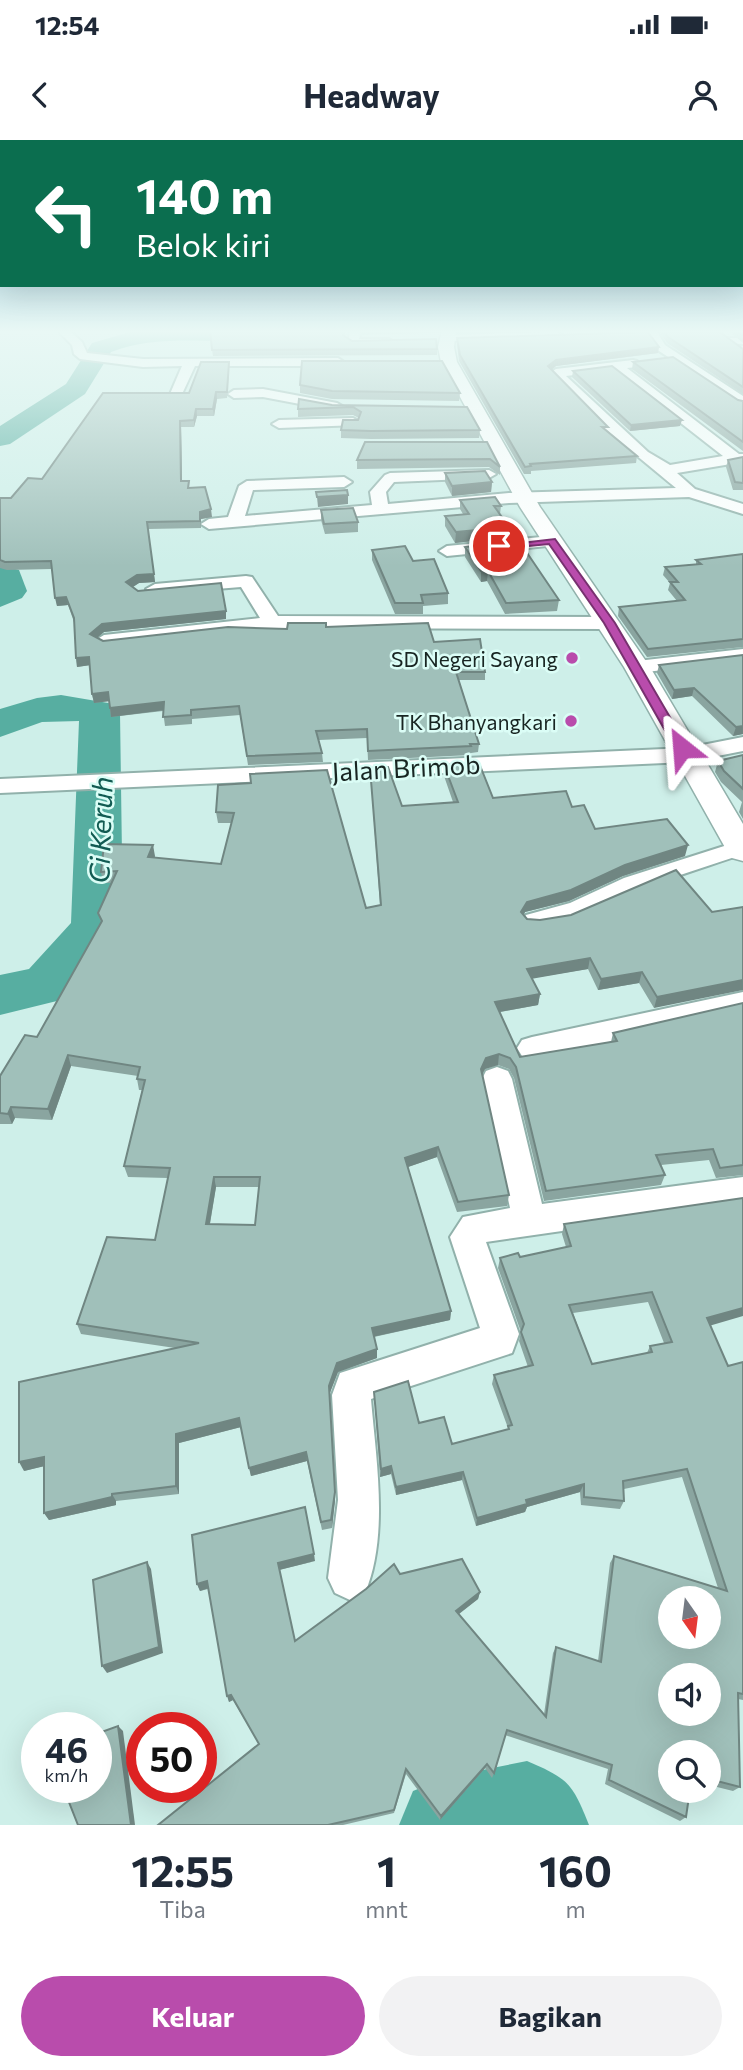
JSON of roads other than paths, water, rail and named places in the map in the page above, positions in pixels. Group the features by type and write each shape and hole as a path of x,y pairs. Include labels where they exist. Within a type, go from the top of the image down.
{"main road":[{"path":"471,409 497,444 551,541 610,623 693,751 742,849"}],"street":[{"path":"594,409 643,455 667,470 674,482 696,494 743,509"},
{"path":"673,409 740,459"},
{"path":"279,424 374,422"},
{"path":"471,444 497,444"},
{"path":"667,470 740,459"},
{"path":"381,509 378,492 390,478 489,474"},
{"path":"235,522 247,486 344,482"},
{"path":"209,524 381,509 696,494"},
{"path":"447,551 551,541"},
{"path":"138,591 246,581 272,622"},
{"path":"104,641 272,622 610,623"},
{"path":"637,667 743,655"},
{"name":"Jalan Brimob","path":"0,786 120,776 693,751 743,744"},
{"name":"Jalan Brimob","path":"0,778 84,778"},
{"path":"535,920 578,910 633,884 742,849"},
{"path":"532,1048 743,1002"},
{"path":"497,1079 529,1219"},
{"path":"351,1578 359,1500 351,1395 354,1386 497,1344 500,1334 467,1237 475,1228 743,1191"}],"waterway":[{"name":"Ci Keruh","path":"0,438 46,409"},
{"name":"Ci Keruh","path":"0,575 7,577 10,591 0,596"},
{"name":"Ci Keruh","path":"0,725 25,713 49,708 73,708 100,713 97,928 46,985 0,995"},
{"name":"Ci Keruh","path":"447,1825 527,1809 541,1825"}],"place":[{"name":"SD Negeri Sayang","path":"572,658"},
{"name":"TK Bhanyangkari","path":"571,721"}]}
